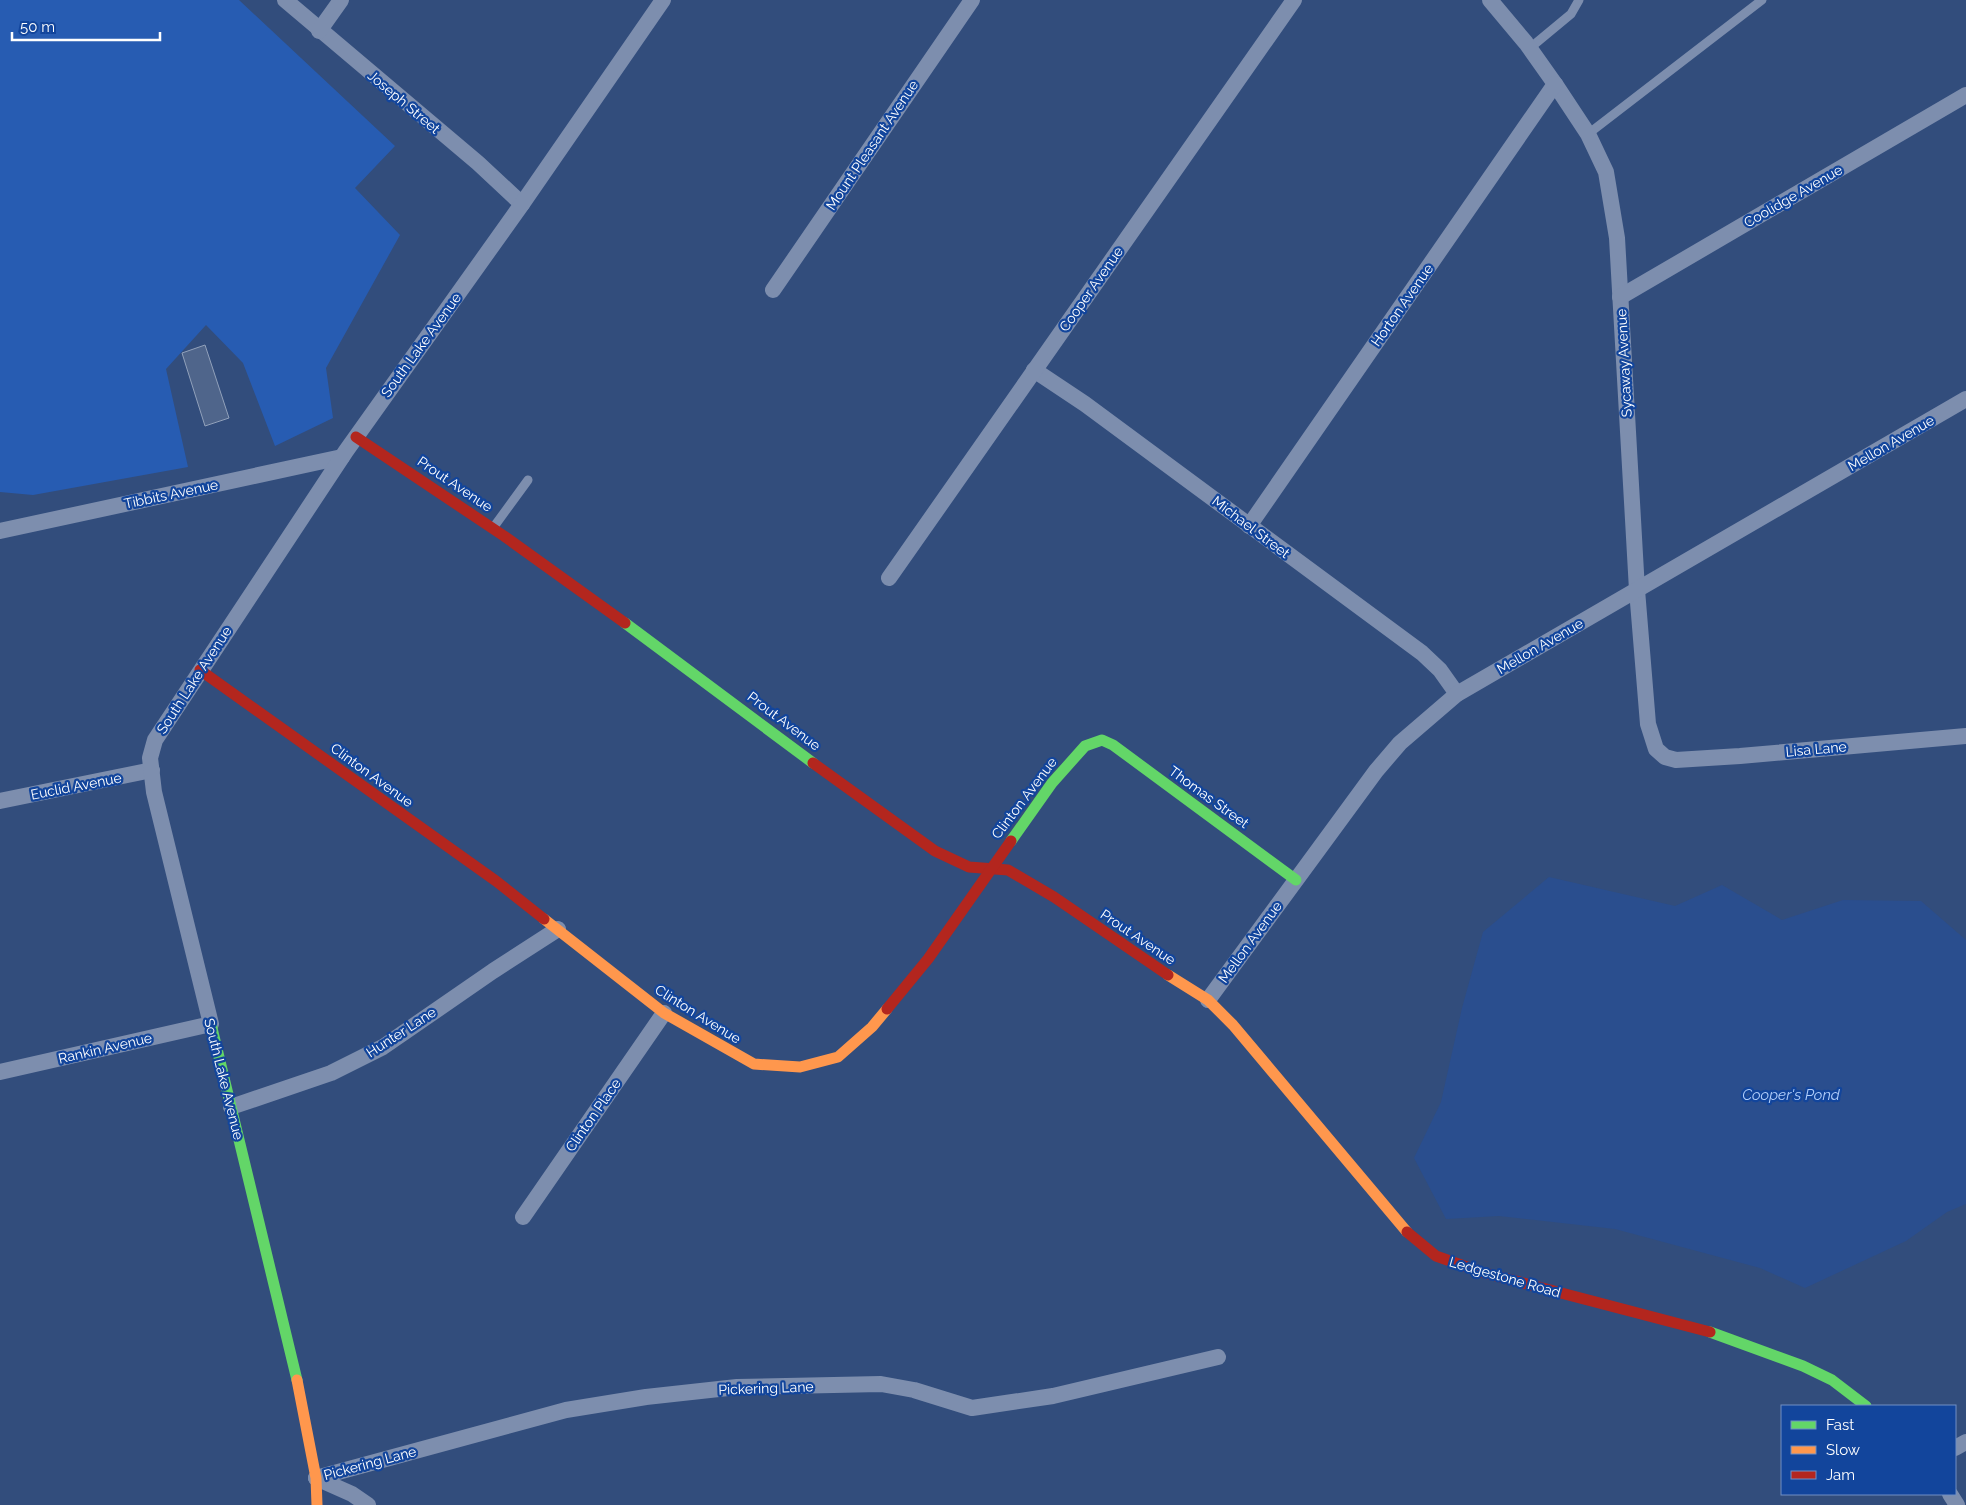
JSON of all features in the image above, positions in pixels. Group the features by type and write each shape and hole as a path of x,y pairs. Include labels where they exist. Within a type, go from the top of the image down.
{"street":[{"name":"Joseph Street","path":"285,0 319,31 478,163 522,204"},
{"path":"319,31 342,0"},
{"name":"South Lake Avenue","path":"317,1505 316,1478 297,1381 154,792 150,758 154,740 342,457 522,204 663,0"},
{"name":"Mount Pleasant Avenue","path":"773,290 972,0"},
{"name":"Cooper Avenue","path":"889,578 1294,0"},
{"name":"Sycaway Avenue","path":"1490,0 1530,48 1555,84 1588,134 1606,172 1616,238 1637,590 1648,724 1656,749 1665,757"},
{"name":"Horton Avenue","path":"1249,526 1555,84"},
{"name":"Coolidge Avenue","path":"1620,297 1966,95"},
{"name":"Michael Street","path":"1034,370 1085,404 1422,653 1440,670 1457,694"},
{"name":"Mellon Avenue","path":"1208,1000 1376,771 1400,743 1457,694 1966,399"},
{"name":"Prout Avenue","path":"356,437 434,487 492,528 701,678 935,851 969,867 1008,870 1054,897 1170,977 1208,1000"},
{"name":"Tibbits Avenue","path":"0,531 342,457"},
{"name":"Clinton Avenue","path":"200,670 496,881 664,1014 754,1064 800,1067 821,1063 838,1056 872,1027 928,959 990,868 1052,783 1085,746 1102,740"},
{"name":"Lisa Lane","path":"1665,757 1676,760 1740,756 1966,736"},
{"name":"Thomas Street","path":"1102,740 1113,745 1296,880"},
{"name":"Euclid Avenue","path":"0,801 152,770"},
{"name":"Hunter Lane","path":"231,1107 331,1073 383,1047 493,970 558,929"},
{"name":"Ledgestone Road","path":"1208,1000 1233,1025 1413,1239 1436,1256 1481,1272 1720,1335 1803,1366 1832,1380 1865,1405"},
{"name":"Clinton Place","path":"523,1217 664,1014"},
{"name":"Rankin Avenue","path":"0,1072 210,1024"},
{"name":"Pickering Lane","path":"316,1478 566,1410 646,1397 737,1387 881,1384 914,1390 972,1408 1053,1396 1218,1356"},
{"path":"316,1478 352,1494 368,1505"}],"lane":[{"path":"1530,48 1571,14 1579,0"},
{"path":"1588,134 1762,0"},
{"path":"492,528 528,480"}],"shaded area":[{"path":"0,0 239,0 395,146 355,188 400,235 326,368 333,418 275,446 243,363 206,325 166,369 188,467 33,495 0,492"}],"water":[{"name":"Cooper's Pond","path":"1549,877 1675,906 1722,885 1782,920 1843,900 1921,901 1966,940 1966,1204 1947,1212 1906,1241 1805,1288 1760,1268 1615,1229 1499,1216 1446,1219 1414,1158 1441,1102 1462,1008 1483,932"}],"building":[{"path":"205,345 229,418 205,426 182,353"}],"traffic: fast":[{"path":"625,623 813,763"},
{"path":"1011,841 1052,783 1085,746 1102,740 1113,745 1296,880"},
{"path":"211,1024 297,1380"},
{"path":"1710,1332 1803,1366 1832,1380 1865,1405"}],"traffic: slow":[{"path":"544,919 664,1013 754,1064 800,1067 838,1057 872,1027 887,1009"},
{"path":"1168,975 1208,1000 1233,1025 1407,1232"},
{"path":"297,1380 316,1478 317,1505"}],"traffic: jam":[{"path":"356,437 504,536 625,623"},
{"path":"200,670 496,881 544,919"},
{"path":"813,763 935,851 969,867 1008,870 1054,897 1168,975"},
{"path":"887,1009 928,959 1011,841"},
{"path":"1407,1232 1436,1256 1481,1272 1710,1332"}]}
